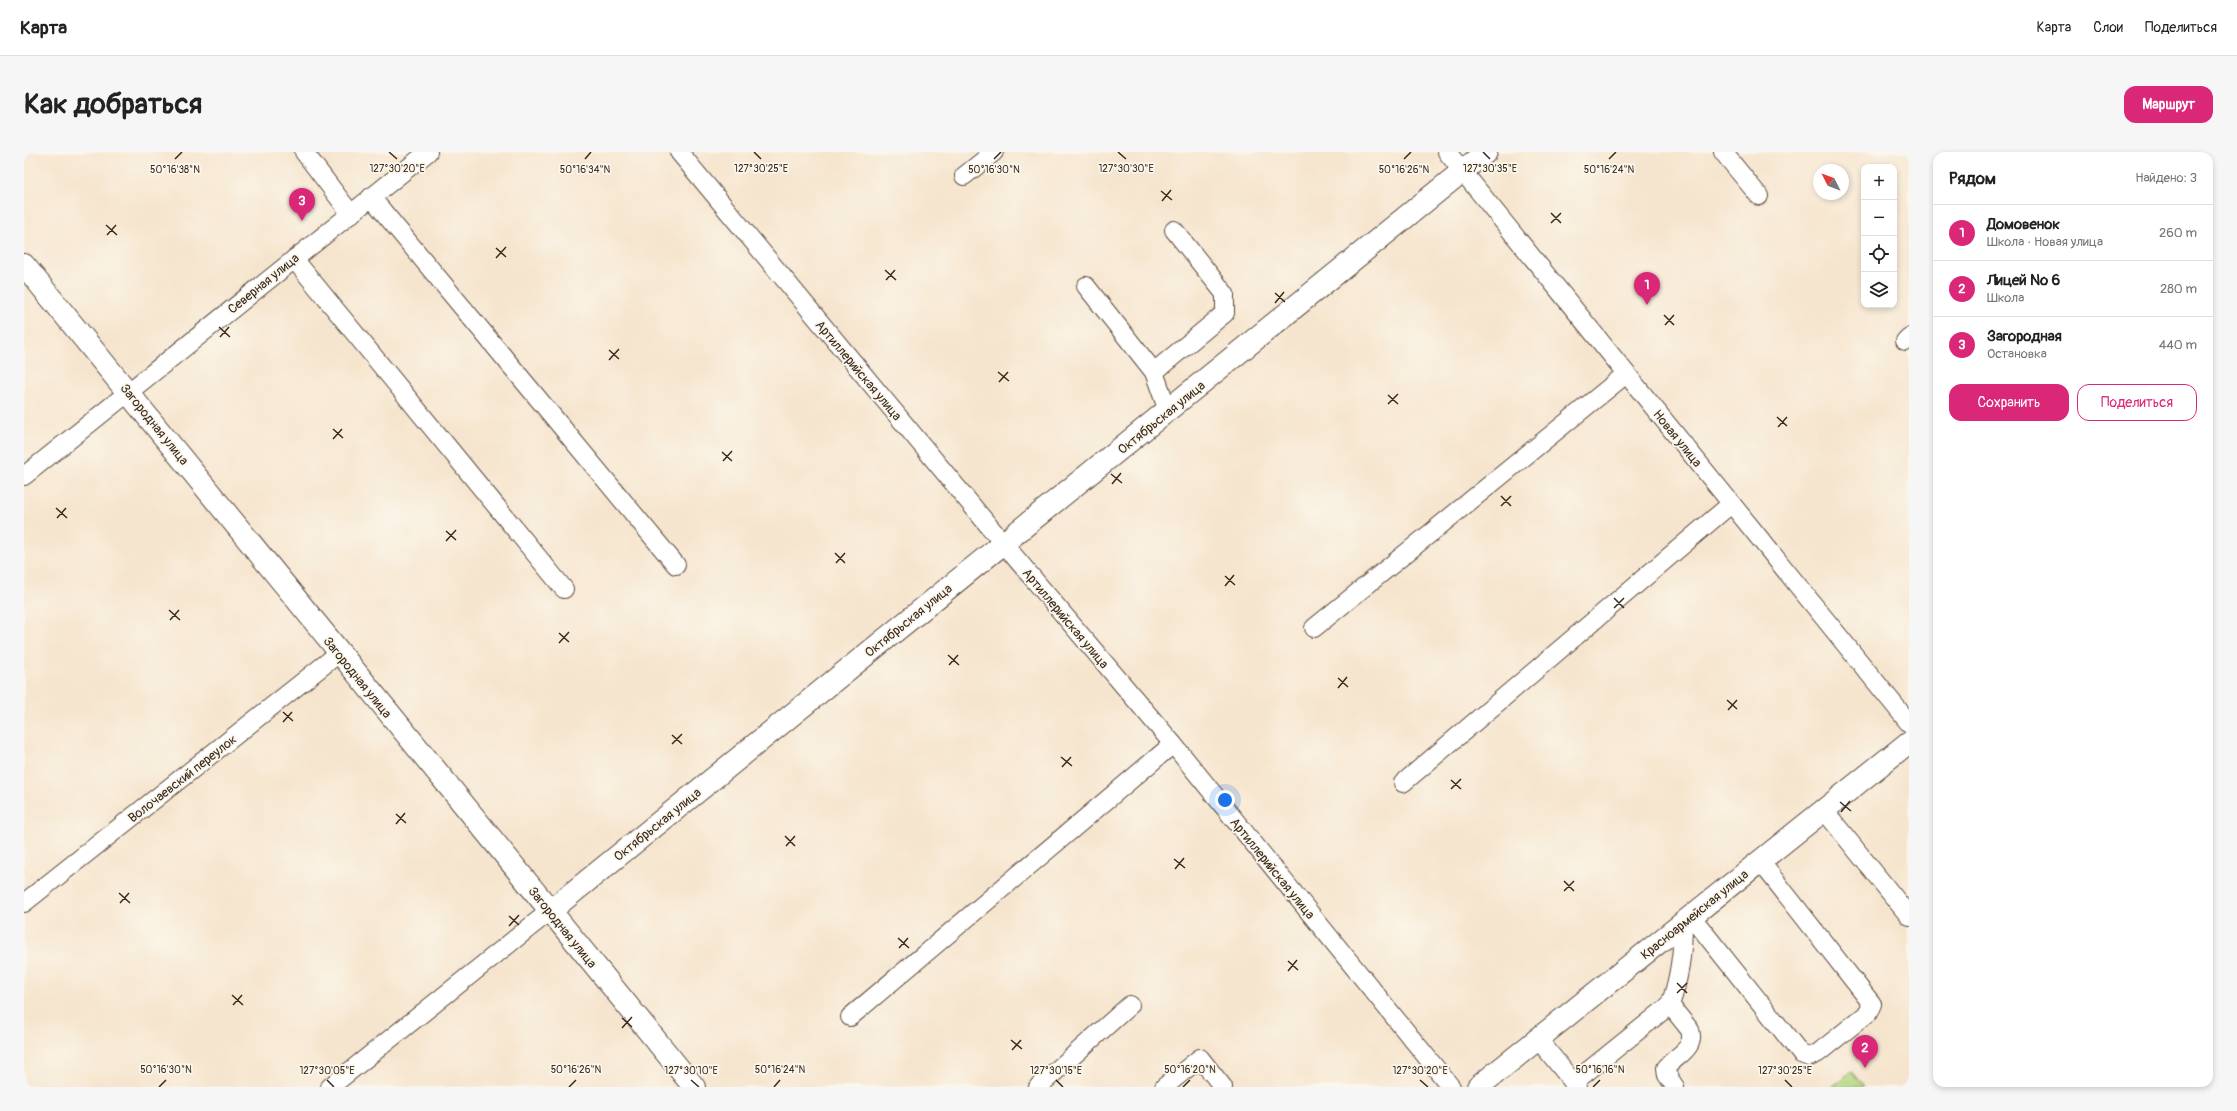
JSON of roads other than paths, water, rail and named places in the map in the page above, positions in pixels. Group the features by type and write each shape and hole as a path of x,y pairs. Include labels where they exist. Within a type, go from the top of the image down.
{"main road":[{"name":"Октябрьская улица","path":"550,911 1486,152"},
{"name":"Загородная улица","path":"24,265 694,1087"},
{"name":"Красноармейская улица","path":"1478,1087 1909,742"}],"street":[{"path":"304,152 351,214"},
{"name":"Северная улица","path":"24,476 128,391 428,152"},
{"name":"Артиллерийская улица","path":"679,152 1003,543 1173,744 1451,1087"},
{"path":"964,176 994,152"},
{"name":"Новая улица","path":"1447,152 1909,723"},
{"path":"1723,152 1759,196"},
{"path":"371,197 676,565"},
{"path":"1154,372 1226,313 1225,294 1174,230"},
{"path":"294,259 564,589"},
{"path":"1086,286 1154,372 1168,410"},
{"path":"1314,628 1626,374"},
{"path":"1403,784 1731,504"},
{"name":"Волочаевский переулок","path":"24,903 339,653"},
{"path":"850,1017 1173,744"},
{"path":"1824,810 1909,916"},
{"path":"1686,920 1801,1054 1813,1056 1862,1018 1870,1011 1872,1004 1870,999 1760,861"},
{"name":"Октябрьская улица","path":"330,1087 550,911"},
{"path":"1538,1039 1575,1085 1670,1005 1681,967 1686,920"},
{"path":"1038,1087 1130,1005"},
{"path":"1670,1005 1692,1034 1689,1047 1666,1068 1667,1076 1676,1087"},
{"path":"1164,1087 1200,1058 1223,1087"}],"place":[{"name":"Загородная","path":"302,221"},
{"name":"Домовенок","path":"1647,305"},
{"name":"Лицей № 6","path":"1865,1068"}]}
